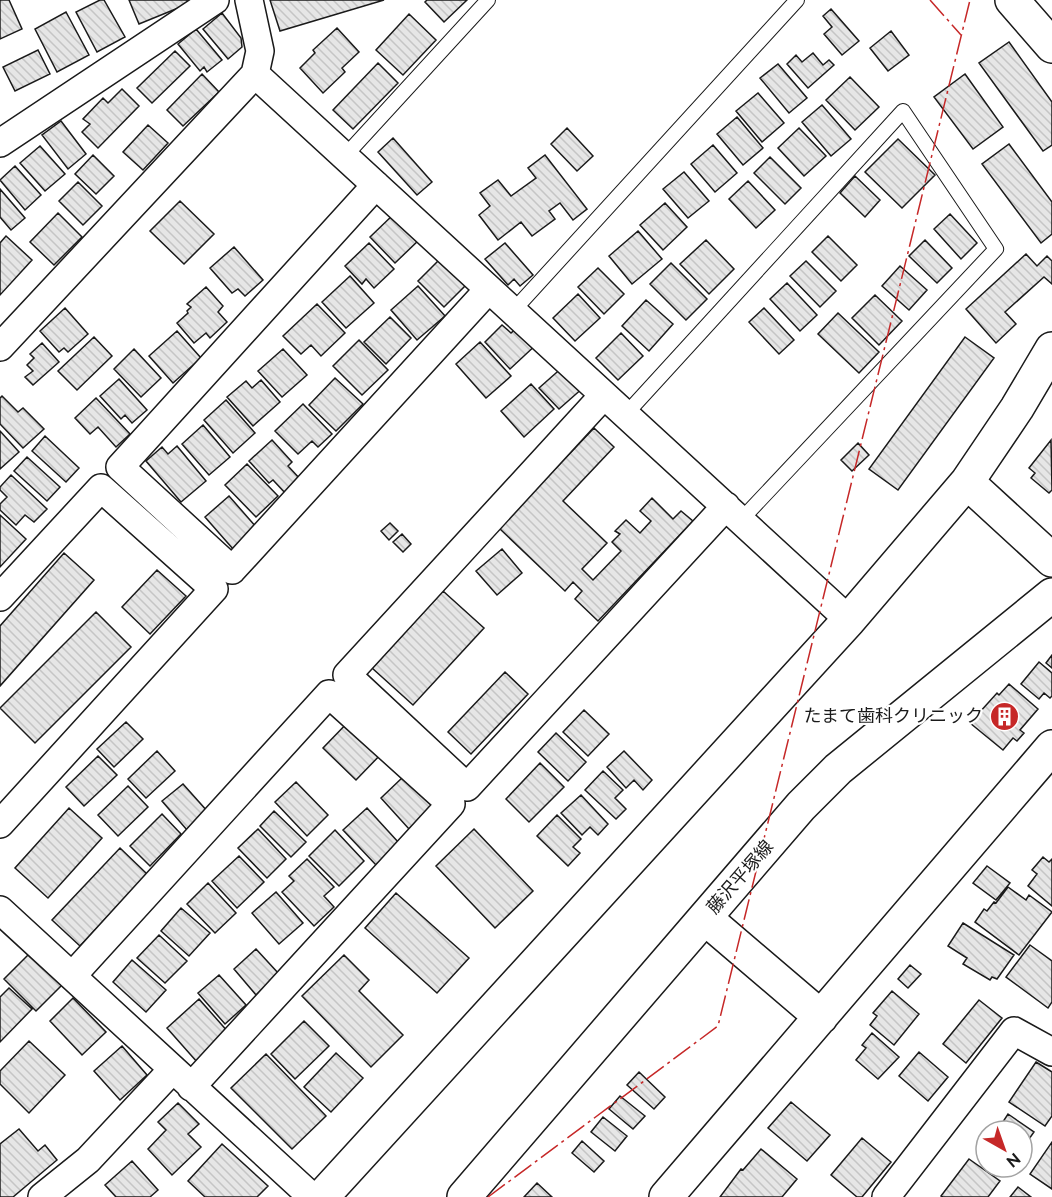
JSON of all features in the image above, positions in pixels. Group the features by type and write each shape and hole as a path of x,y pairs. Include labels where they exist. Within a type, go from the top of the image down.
{"street":[{"path":"0,143 215,0"},
{"path":"0,347 255,74 260,51 249,0"},
{"path":"1012,0 1052,46"},
{"path":"255,74 849,620"},
{"path":"376,185 120,467 232,570 489,289"},
{"path":"322,1197 849,620 967,482 1017,408 1052,349"},
{"path":"604,394 347,675 467,787 734,513"},
{"path":"967,482 1052,560"},
{"path":"0,597 102,488 214,589 0,824"},
{"name":"藤沢平塚線","path":"464,1197 801,806 838,769 1052,595"},
{"path":"42,1197 182,1078 451,804 329,694 72,976"},
{"path":"666,1197 1052,747"},
{"path":"705,918 821,1017"},
{"path":"3,919 72,976 312,1197"},
{"path":"886,1197 1014,1030 1052,1052"}],"lane":[{"path":"345,156 488,0"},
{"path":"513,311 797,0"},
{"path":"626,414 903,111 996,249 734,513"}],"building":[{"path":"0,0 9,0 22,29 0,39"},
{"path":"104,0 125,37 97,52 76,12"},
{"path":"129,0 187,0 188,4 139,24"},
{"path":"270,0 384,0 280,31"},
{"path":"427,0 467,0 444,22 425,2"},
{"path":"831,9 859,41 842,55 824,34 832,27 823,16"},
{"path":"66,12 89,55 57,72 35,29"},
{"path":"222,13 241,38 242,47 228,59 203,29"},
{"path":"409,14 436,40 403,75 376,50"},
{"path":"337,28 359,52 342,68 345,72 323,93 300,68 315,53 313,50"},
{"path":"196,29 222,60 207,72 204,67 200,71 178,44"},
{"path":"891,31 909,55 888,71 870,48"},
{"path":"1009,42 1052,102 1052,145 1043,151 979,63"},
{"path":"38,50 50,74 15,91 3,67"},
{"path":"175,51 190,66 152,103 137,88"},
{"path":"813,53 823,65 829,60 834,65 808,88 787,64 796,55 802,62"},
{"path":"378,63 398,83 353,129 333,110"},
{"path":"778,64 807,98 789,113 760,78"},
{"path":"202,74 219,92 183,126 167,110"},
{"path":"965,74 1003,127 973,149 934,97"},
{"path":"850,77 879,107 855,130 826,100"},
{"path":"122,89 139,106 98,148 82,132 90,124 83,119 103,98 108,103"},
{"path":"758,93 784,123 762,142 736,111"},
{"path":"822,105 851,139 831,156 802,122"},
{"path":"737,117 763,148 743,165 717,134"},
{"path":"61,121 86,154 68,169 42,135"},
{"path":"148,125 168,143 143,170 123,152"},
{"path":"567,128 593,156 577,171 551,144"},
{"path":"799,128 826,156 804,176 778,148"},
{"path":"393,138 432,182 417,195 378,152"},
{"path":"898,139 935,175 902,208 865,172"},
{"path":"1009,144 1052,202 1052,234 1041,243 982,164"},
{"path":"713,145 737,173 715,192 691,164"},
{"path":"40,146 65,174 45,191 20,163"},
{"path":"93,155 114,176 96,194 75,174"},
{"path":"545,155 587,209 573,220 560,203 549,211 555,219 532,236 521,222 498,240 479,215 490,206 480,193 498,180 511,196 536,178 528,168"},
{"path":"770,157 801,188 785,204 754,173"},
{"path":"15,166 41,195 25,210 0,180"},
{"path":"684,172 709,201 688,218 663,189"},
{"path":"855,176 880,200 865,217 840,193"},
{"path":"748,181 775,210 756,228 729,199"},
{"path":"78,182 102,206 83,225 59,201"},
{"path":"0,189 25,218 11,230 0,217"},
{"path":"180,201 214,234 184,264 150,231"},
{"path":"665,203 687,227 663,250 640,225"},
{"path":"396,212 421,238 395,263 370,237"},
{"path":"58,213 82,237 54,265 30,242"},
{"path":"950,214 977,243 961,259 934,229"},
{"path":"638,231 662,259 632,284 609,256"},
{"path":"6,236 32,260 0,295 0,243"},
{"path":"828,236 857,265 841,281 812,252"},
{"path":"706,240 734,269 709,294 680,264"},
{"path":"925,240 952,268 937,283 909,256"},
{"path":"369,243 394,269 374,288 366,279 362,284 345,266"},
{"path":"505,243 533,275 520,286 514,279 508,285 485,259"},
{"path":"234,247 263,280 245,296 238,289 232,293 210,268"},
{"path":"445,254 471,280 444,307 418,281"},
{"path":"1026,254 1037,266 1047,256 1052,261 1052,284 1044,277 1005,312 1016,324 996,343 966,309"},
{"path":"806,261 836,291 820,307 790,276"},
{"path":"671,263 707,299 686,320 650,284"},
{"path":"900,266 927,290 909,310 882,286"},
{"path":"598,268 624,294 604,314 578,287"},
{"path":"350,276 374,303 346,328 322,302"},
{"path":"787,283 817,315 800,331 770,299"},
{"path":"418,286 445,316 417,340 391,310"},
{"path":"206,287 223,306 218,312 227,322 210,338 206,333 194,343 177,323 188,313 191,307 187,304"},
{"path":"578,294 600,318 575,341 553,318"},
{"path":"875,295 902,321 879,345 852,318"},
{"path":"646,300 673,324 649,351 622,326"},
{"path":"317,304 345,333 321,356 311,345 301,354 283,336"},
{"path":"65,308 88,334 68,352 64,348 59,352 40,331"},
{"path":"764,308 794,340 779,354 749,322"},
{"path":"838,313 879,352 859,373 818,334"},
{"path":"390,317 411,338 386,364 364,342"},
{"path":"522,323 539,342 510,369 485,342 502,325 511,333"},
{"path":"177,331 201,358 173,383 149,356"},
{"path":"621,333 643,356 618,380 596,358"},
{"path":"94,337 112,356 77,390 58,371"},
{"path":"965,337 994,358 898,490 869,469"},
{"path":"359,340 388,370 362,395 333,366"},
{"path":"480,342 511,376 486,398 456,364"},
{"path":"42,343 59,362 33,385 25,377 33,371 27,365 34,358 30,354"},
{"path":"134,349 161,378 141,397 114,369"},
{"path":"283,349 307,375 282,397 258,371"},
{"path":"565,365 584,387 559,409 539,388"},
{"path":"335,378 363,404 336,431 309,405"},
{"path":"119,379 147,410 132,423 125,415 121,419 100,396"},
{"path":"261,380 280,402 253,426 227,397 246,381 252,388"},
{"path":"531,384 554,409 524,437 501,411"},
{"path":"2,396 18,412 23,408 44,429 23,448 0,424 0,398"},
{"path":"96,398 130,434 116,447 98,427 90,434 75,418"},
{"path":"226,400 255,433 233,453 204,420"},
{"path":"303,404 332,434 318,447 312,441 298,454 275,431"},
{"path":"203,425 230,457 209,475 182,444"},
{"path":"594,428 614,447 563,501 607,543 582,569 593,580 621,551 612,542 620,534 615,531 626,520 640,533 651,521 640,511 652,498 673,519 681,511 693,521 598,621 575,599 582,591 573,582 565,591 499,528"},
{"path":"0,431 19,452 0,469"},
{"path":"45,436 79,468 66,482 32,451"},
{"path":"272,440 292,462 288,466 301,480 286,494 273,480 269,483 249,461"},
{"path":"1051,440 1052,490 1049,493 1031,478 1035,473 1029,468"},
{"path":"858,443 869,455 852,471 841,460"},
{"path":"177,446 206,481 181,502 146,461 162,447 168,454"},
{"path":"27,457 60,487 47,501 14,471"},
{"path":"247,464 278,496 256,517 225,485"},
{"path":"11,475 47,509 34,522 25,515 16,525 0,510 0,504 7,497 0,487"},
{"path":"229,496 257,528 233,549 205,517"},
{"path":"0,515 26,539 0,567"},
{"path":"390,523 398,531 389,540 381,531"},
{"path":"402,534 411,544 403,552 393,542"},
{"path":"502,549 522,573 497,595 476,571"},
{"path":"64,553 94,580 0,686 0,626"},
{"path":"157,570 186,596 150,634 122,607"},
{"path":"443,591 484,628 413,705 372,668"},
{"path":"96,612 131,647 35,743 0,708"},
{"path":"1052,655 1052,668 1046,663"},
{"path":"1039,662 1052,673 1052,696 1050,698 1044,693 1039,699 1021,684"},
{"path":"505,672 528,694 471,754 448,732"},
{"name":"たまて歯科クリニック","path":"1009,684 1038,709 1020,730 1024,733 1017,741 1013,738 1003,750 970,723 997,693 999,695"},
{"path":"584,710 609,734 588,756 563,732"},
{"path":"351,719 384,751 356,780 323,748"},
{"path":"126,722 143,739 114,767 97,749"},
{"path":"556,733 586,762 568,781 538,752"},
{"path":"157,751 175,771 146,798 128,779"},
{"path":"624,751 652,780 643,790 634,780 626,788 607,767"},
{"path":"98,756 117,775 84,806 66,787"},
{"path":"540,763 564,787 529,822 506,799"},
{"path":"603,771 623,790 615,798 626,809 616,819 585,790"},
{"path":"404,776 433,806 409,829 381,798"},
{"path":"296,782 328,815 307,836 275,802"},
{"path":"183,784 208,812 187,830 162,801"},
{"path":"128,786 148,807 118,836 98,815"},
{"path":"581,795 608,824 598,835 590,827 582,835 561,813"},
{"path":"69,808 102,838 48,898 15,868"},
{"path":"367,808 399,843 376,865 343,830"},
{"path":"274,811 306,842 291,857 260,826"},
{"path":"162,814 181,834 150,866 130,846"},
{"path":"557,815 581,839 573,847 580,853 568,866 537,836"},
{"path":"258,829 286,859 267,878 238,848"},
{"path":"474,829 533,891 495,928 436,866"},
{"path":"335,830 364,861 339,886 309,856"},
{"path":"120,848 147,874 80,946 52,920"},
{"path":"239,856 264,882 237,908 212,881"},
{"path":"1043,857 1049,862 1052,859 1052,906 1028,886 1037,874 1032,870"},
{"path":"307,859 334,887 324,896 334,907 314,926 282,892 294,881 289,876"},
{"path":"987,866 1010,883 996,900 973,883"},
{"path":"208,883 236,913 215,933 187,904"},
{"path":"1008,887 1026,900 1029,895 1052,912 1019,955 975,922 984,909 987,911 994,902 996,903"},
{"path":"276,892 303,923 279,944 252,913"},
{"path":"396,893 469,958 437,993 365,928"},
{"path":"181,908 210,933 189,956 161,931"},
{"path":"963,923 1014,955 997,979 992,977 990,980 963,964 967,958 948,946"},
{"path":"159,935 187,961 165,983 137,958"},
{"path":"1030,945 1052,961 1052,1002 1048,1008 1006,977"},
{"path":"256,949 279,974 256,995 234,969"},
{"path":"30,953 62,985 36,1011 4,979"},
{"path":"344,955 369,980 359,991 403,1035 371,1067 302,996"},
{"path":"132,960 166,990 146,1012 113,982"},
{"path":"910,965 921,974 908,988 898,979"},
{"path":"219,975 246,1005 225,1024 198,993"},
{"path":"9,988 32,1009 0,1042 0,997"},
{"path":"892,991 919,1014 894,1045 870,1025 877,1016 873,1013"},
{"path":"73,998 106,1032 82,1055 50,1021"},
{"path":"199,999 229,1033 197,1062 167,1028"},
{"path":"979,1000 1002,1018 966,1063 943,1044"},
{"path":"304,1021 329,1046 295,1079 271,1054"},
{"path":"872,1033 899,1057 878,1079 856,1060 866,1048 862,1045"},
{"path":"29,1041 65,1075 29,1113 0,1084 0,1071"},
{"path":"122,1046 147,1075 120,1100 94,1071"},
{"path":"919,1052 948,1077 928,1101 899,1076"},
{"path":"336,1053 363,1078 331,1112 304,1087"},
{"path":"266,1054 326,1116 292,1149 231,1088"},
{"path":"1036,1062 1052,1072 1052,1116 1045,1126 1009,1102"},
{"path":"639,1072 665,1097 654,1109 627,1085"},
{"path":"620,1096 645,1116 633,1129 609,1109"},
{"path":"791,1102 830,1135 807,1161 768,1128"},
{"path":"178,1103 199,1124 188,1134 201,1147 172,1175 148,1149 166,1130 158,1122"},
{"path":"1008,1114 1015,1119 1005,1119"},
{"path":"603,1117 627,1136 615,1151 591,1132"},
{"path":"19,1129 38,1151 45,1145 57,1160 13,1197 0,1197 0,1144"},
{"path":"862,1138 891,1162 862,1197 857,1197 831,1175"},
{"path":"582,1141 604,1161 594,1172 572,1153"},
{"path":"1052,1142 1052,1189 1034,1177 1034,1168"},
{"path":"222,1144 268,1186 257,1197 205,1197 188,1181"},
{"path":"761,1149 797,1179 782,1197 720,1197 741,1169 743,1170"},
{"path":"969,1159 974,1163 974,1179 1000,1181 988,1197 941,1196"},
{"path":"132,1161 158,1190 150,1197 116,1197 105,1185"},
{"path":"537,1183 552,1197 524,1197"},
{"path":"1018,1187 1031,1197 1010,1197"}],"power":[{"path":"930,0 961,35"},
{"path":"488,1197 718,1026 970,0"}],"place":[{"name":"たまて歯科クリニック","path":"1004,716"}]}
